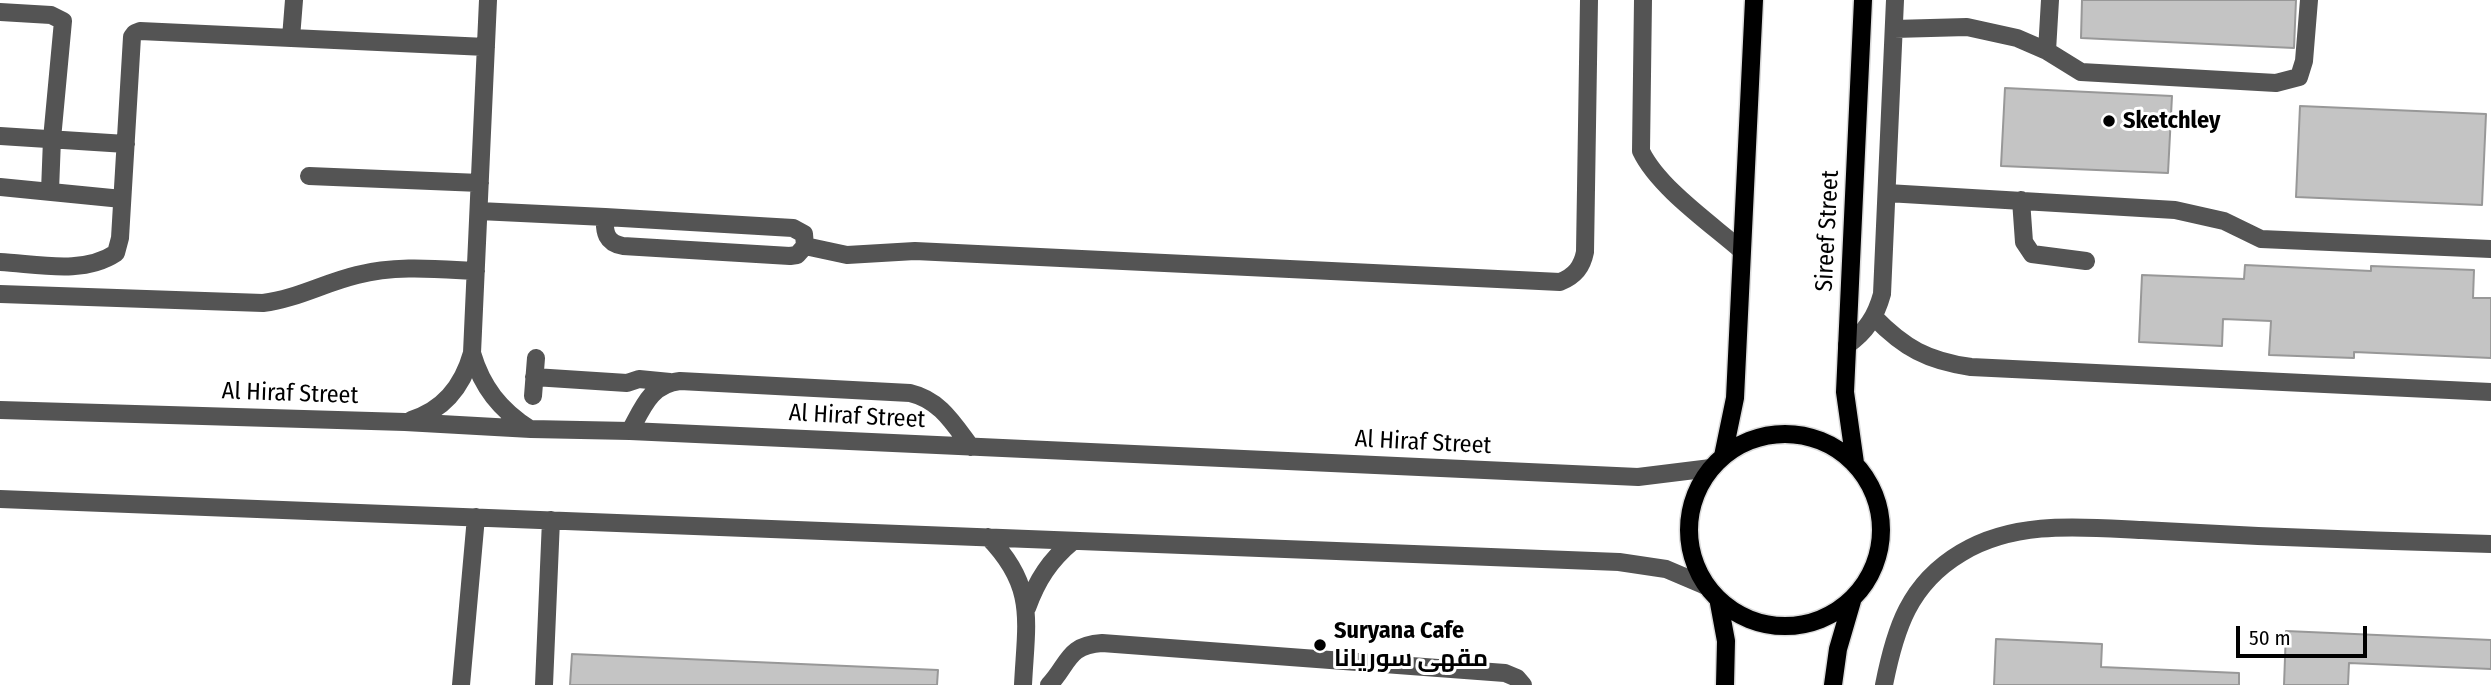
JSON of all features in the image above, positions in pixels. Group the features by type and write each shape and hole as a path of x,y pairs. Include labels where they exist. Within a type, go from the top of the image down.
{"main road":[{"path":"1754,0 1735,398 1717,462 1695,495 1688,526 1692,558 1706,586 1719,603 1746,619 1772,626 1799,626 1825,618 1853,601"},
{"name":"Sireef Street","path":"1856,463 1844,391 1863,0"},
{"path":"1717,462 1748,441 1776,434 1805,436 1833,446 1856,463 1873,489 1882,519 1880,551 1869,580 1853,601 1838,649 1833,685"},
{"path":"1719,603 1726,640 1725,685"}],"street":[{"path":"291,38 294,0"},
{"path":"405,422 432,411 454,392 465,374 472,353 488,0"},
{"path":"805,246 847,255 915,251 1560,282 1580,268 1585,251 1589,0"},
{"path":"1643,0 1641,151 1649,168 1662,181 1741,250"},
{"path":"1847,345 1858,337 1874,317 1884,281 1895,0"},
{"path":"2047,51 2050,0"},
{"path":"1894,29 1967,27 2017,38 2047,51 2081,72 2276,83 2299,78 2304,61 2309,0"},
{"path":"0,12 51,15 63,21 50,191"},
{"path":"0,262 80,266 103,262 116,253 120,238 132,37 135,33 140,31 486,47"},
{"path":"0,136 125,144"},
{"path":"309,176 480,183"},
{"path":"0,187 122,200"},
{"path":"1887,193 2175,210 2224,221 2262,239 2491,249"},
{"path":"2021,200 2024,242 2032,254 2086,261"},
{"path":"479,211 605,217 793,228 804,234 805,246 797,255 790,256 623,246 608,238 604,227 605,217"},
{"path":"0,294 262,303 291,298 335,281 376,271 418,268 476,271"},
{"path":"1874,317 1889,332 1918,353 1946,364 2491,392"},
{"path":"472,353 482,380 497,403 531,429"},
{"path":"533,396 536,358"},
{"path":"534,377 627,383 639,379 909,393 939,406 971,447"},
{"path":"631,431 652,393 670,382"},
{"path":"627,383 636,396 641,411"},
{"name":"Al Hiraf Street","path":"0,410 631,431 1638,477 1717,462"},
{"path":"0,499 1619,562 1666,569 1706,586"},
{"path":"461,685 475,517"},
{"path":"544,685 551,520"},
{"path":"1884,685 1894,640 1918,588 1960,553 2011,532 2039,528 2094,528 2491,544"},
{"path":"988,537 1014,570 1027,608 1024,685"},
{"path":"1027,608 1049,564 1073,541"},
{"path":"1049,685 1076,650 1102,642 1505,673 1517,678 1523,685"}],"building":[{"path":"2082,0 2296,0 2294,48 2081,38"},
{"path":"2005,88 2172,96 2168,173 2001,166"},
{"path":"2300,106 2486,114 2482,205 2296,197"},
{"path":"2245,265 2371,271 2371,266 2474,270 2473,298 2491,298 2491,358 2354,352 2354,358 2269,355 2271,321 2223,319 2222,346 2139,342 2142,275 2244,279"},
{"path":"2286,631 2491,640 2491,669 2349,663 2348,685 2284,685"},
{"path":"1996,639 2102,644 2101,667 2239,673 2239,685 1994,685"},
{"path":"572,654 938,670 937,685 570,685"}],"place":[{"name":"Sketchley","path":"2109,121"},
{"name":"Suryana Cafe مقهى سوريانا","path":"1320,645"}]}
